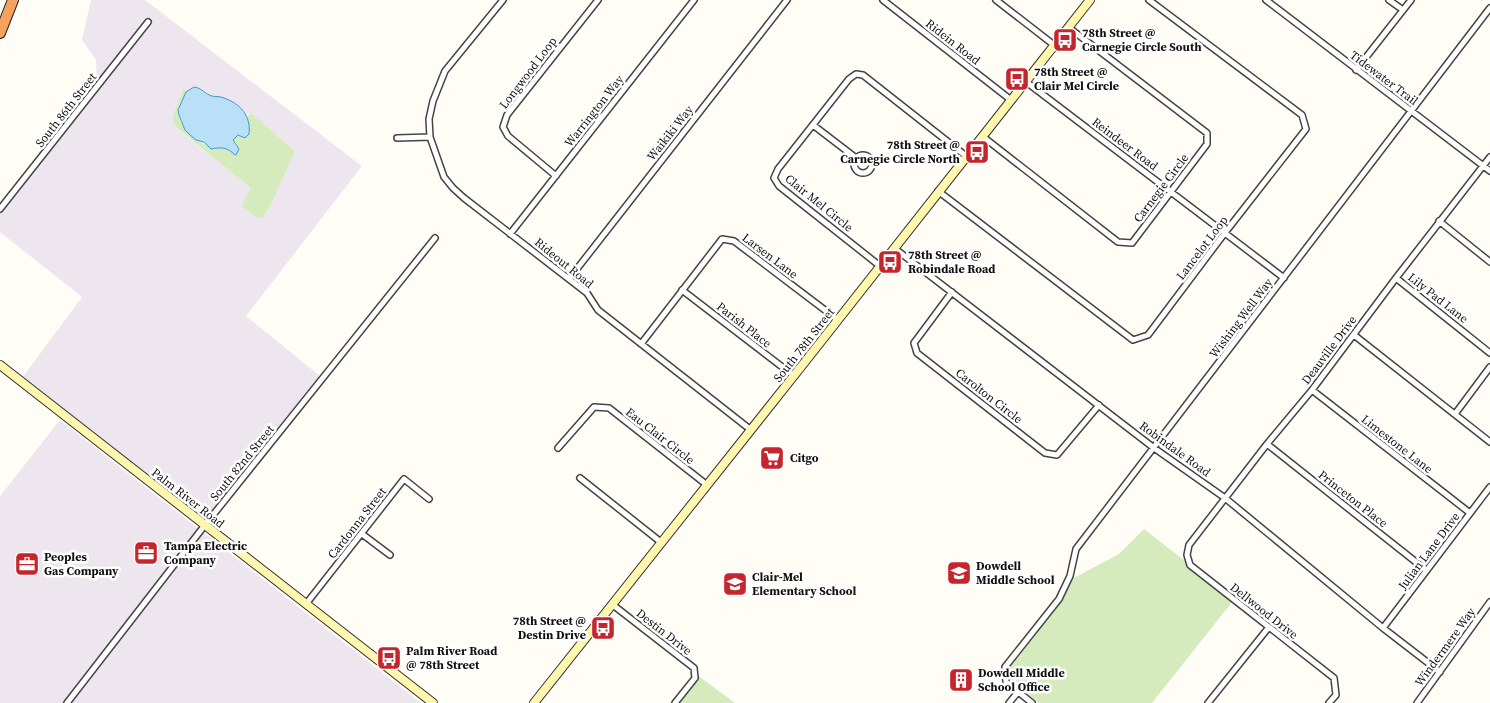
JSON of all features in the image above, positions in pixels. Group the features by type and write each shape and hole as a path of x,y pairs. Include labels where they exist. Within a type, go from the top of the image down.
{"highway":[{"path":"0,33 13,0"}],"street":[{"path":"397,138 430,137 429,119 433,101 445,71 503,0"},
{"name":"Longwood Loop","path":"556,176 508,136 503,127 507,115 598,0"},
{"name":"Warrington Way","path":"510,234 694,0"},
{"name":"Waikiki Way","path":"569,278 787,0"},
{"name":"Ridein Road","path":"883,0 1010,100"},
{"path":"996,0 1054,45"},
{"name":"South 78th Street","path":"534,703 1090,0"},
{"name":"Lancelot Loop","path":"938,191 1132,340 1148,335 1306,129 1302,115 1149,0"},
{"name":"Tidewater Trail","path":"1266,0 1490,171"},
{"path":"1389,0 1403,10"},
{"path":"1356,70 1411,0"},
{"name":"Wishing Well Way","path":"1032,703 1006,682 1005,667 1059,599 1070,576 1076,549 1490,8"},
{"name":"South 86th Street","path":"0,209 148,22"},
{"name":"Carnegie Circle","path":"982,136 1118,242 1132,243 1207,144 1207,133 1068,27"},
{"name":"Clair Mel Circle","path":"880,266 779,186 774,178 778,169 849,79 856,74 863,75 966,156"},
{"name":"Reindeer Road","path":"1025,82 1284,278"},
{"path":"813,125 856,158"},
{"name":"Rideout Road","path":"430,137 444,178 464,198 588,293 598,310 751,430"},
{"name":"Deauville Drive","path":"1187,555 1189,545 1267,444 1312,390 1490,157"},
{"path":"1439,222 1490,262"},
{"name":"South 82nd Street","path":"67,703 205,525 435,238"},
{"name":"Larsen Lane","path":"640,344 722,239 734,241 838,320"},
{"name":"Robindale Road","path":"894,248 1154,448 1225,498 1440,672"},
{"name":"Lily Pad Lane","path":"1396,278 1490,353"},
{"name":"Parish Place","path":"682,290 794,376"},
{"name":"Carolton Circle","path":"952,292 914,343 917,353 1045,453 1057,455 1099,405"},
{"path":"1354,335 1490,442"},
{"name":"Palm River Road","path":"0,365 433,703"},
{"path":"1455,414 1490,367"},
{"name":"Limestone Lane","path":"1312,390 1470,513"},
{"name":"Eau Clair Circle","path":"558,448 594,407 609,408 707,485"},
{"name":"Princeton Place","path":"1267,444 1426,570"},
{"path":"580,478 662,542"},
{"name":"Cardonna Street","path":"306,604 404,479 429,499"},
{"name":"Julian Lane Drive","path":"1384,628 1490,486"},
{"path":"362,534 390,556"},
{"name":"Dellwood Drive","path":"1187,555 1190,565 1334,678 1336,694 1329,703"},
{"name":"Windermere Way","path":"1417,703 1490,602"},
{"name":"Destin Drive","path":"613,605 694,668 695,678 675,703"},
{"path":"1208,703 1269,627"},
{"path":"1009,703 1018,692"}],"shaded area":[{"path":"91,0 145,0 362,166 246,316 320,376 205,521 22,378 82,297 0,232 0,214 152,22 147,18 97,81 96,60 82,40","holes":["194,87 204,90 246,115 251,113 294,150 273,201 263,218 244,201 250,189 249,187 179,130 172,118 182,91 188,91"]},
{"name":"Tampa Electric Company","path":"60,420 421,703 0,703 0,496"}],"green space":[{"path":"183,89 188,91 178,109 181,123 192,136 211,149 224,148 235,155 237,144 233,140 237,135 245,138 249,133 247,116 251,113 295,151 273,201 263,218 256,217 242,207 250,189 249,187 176,127 172,118"},
{"path":"1144,529 1185,561 1188,568 1232,602 1152,703 1038,703 1009,680 1009,668 1061,601 1072,579 1119,554"},
{"path":"696,674 735,703 675,703"}],"water":[{"path":"194,87 210,95 222,97 230,101 244,112 248,122 249,134 245,138 238,135 233,140 239,149 236,155 224,148 211,149 204,142 196,140 185,130 178,110 186,92"}],"place":[{"name":"78th Street @ Carnegie Circle South","path":"1065,40"},
{"name":"78th Street @ Clair Mel Circle","path":"1017,79"},
{"name":"78th Street @ Carnegie Circle North","path":"977,152"},
{"name":"78th Street @ Robindale Road","path":"890,262"},
{"name":"Citgo","path":"772,458"},
{"name":"Tampa Electric Company","path":"146,553"},
{"name":"Peoples Gas Company","path":"27,564"},
{"name":"Dowdell Middle School","path":"959,573"},
{"name":"Clair-Mel Elementary School","path":"735,584"},
{"name":"78th Street @ Destin Drive","path":"603,628"},
{"name":"Palm River Road @ 78th Street","path":"389,658"},
{"name":"Dowdell Middle School Office","path":"961,680"}]}
